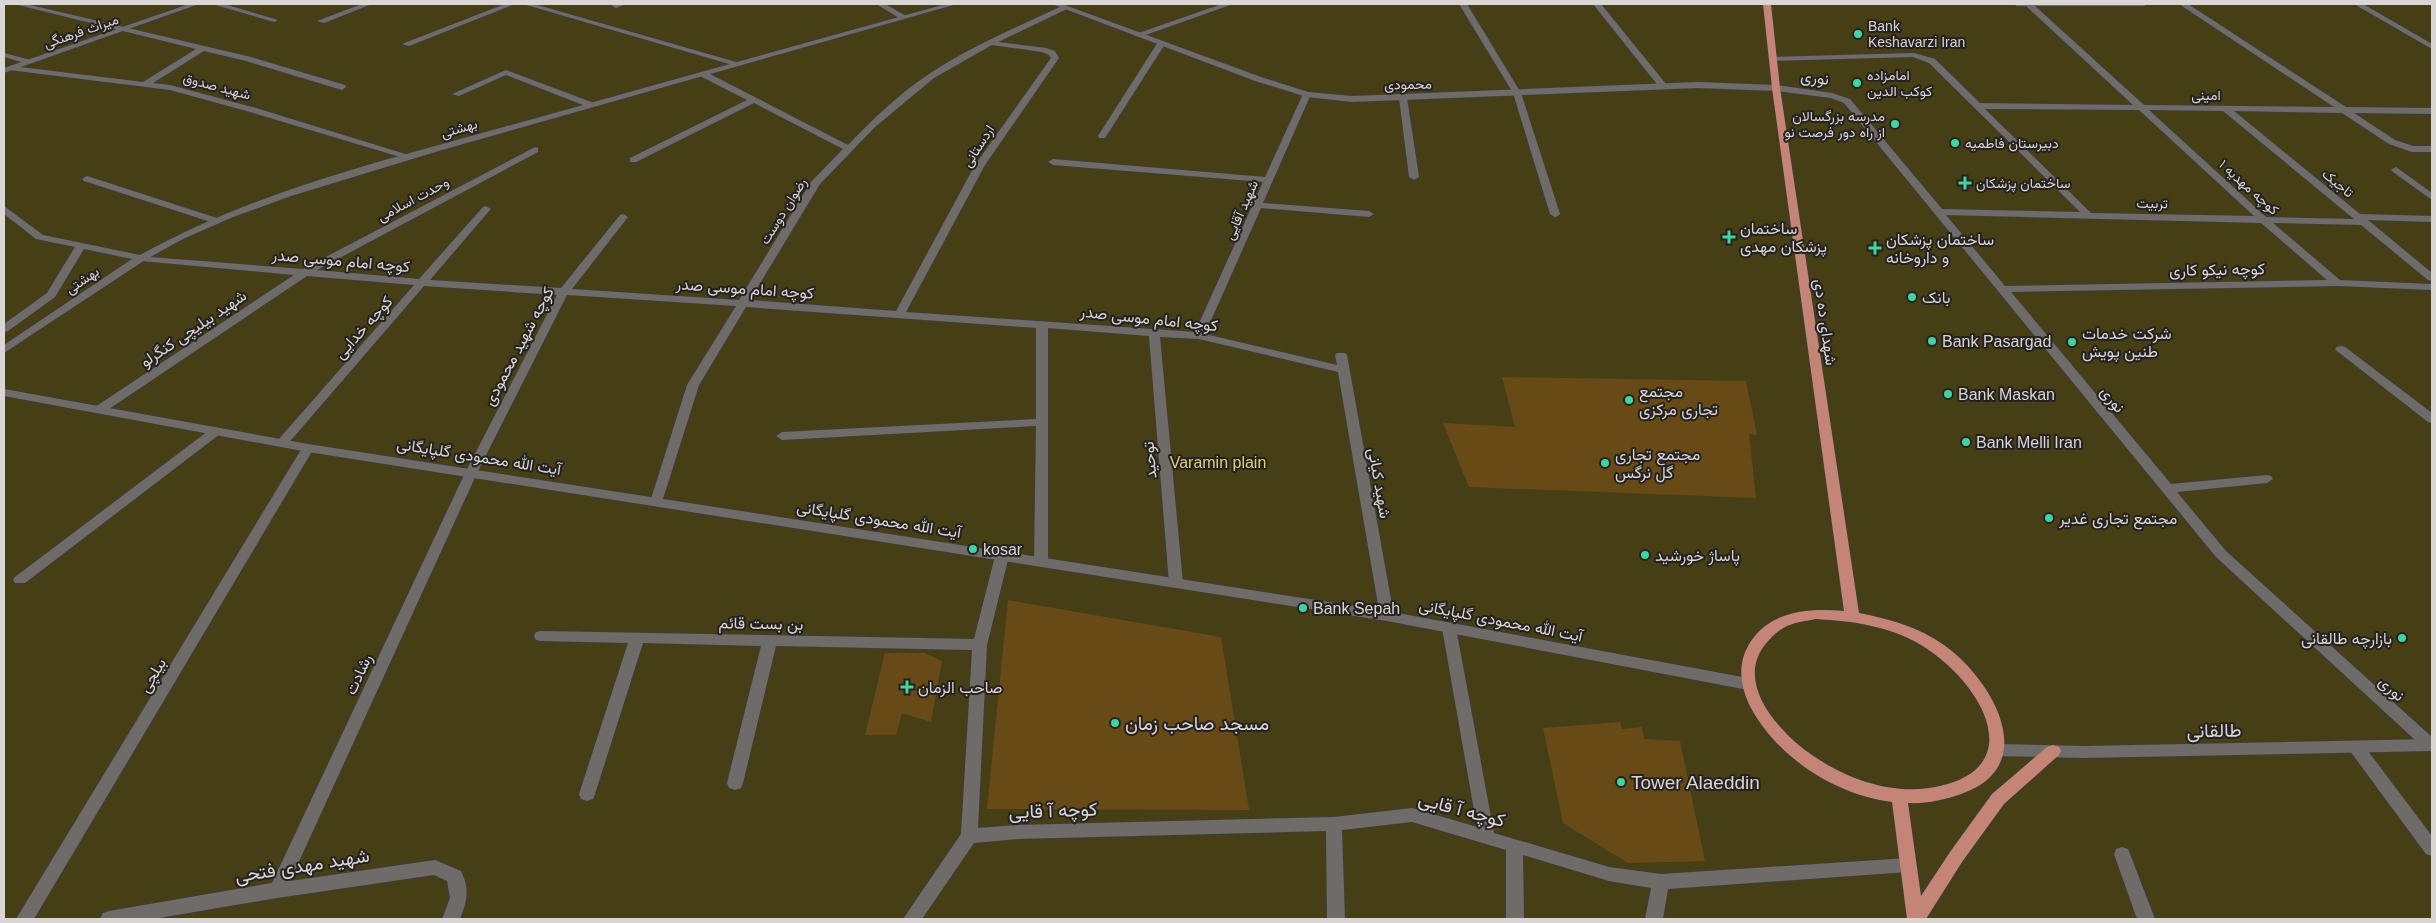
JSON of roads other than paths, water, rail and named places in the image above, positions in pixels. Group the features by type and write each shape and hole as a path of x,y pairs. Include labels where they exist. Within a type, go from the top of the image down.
{"main road":[{"name":"شهدای ده دی","path":"1767,4 1776,88 1852,615"},
{"path":"1808,615 1852,615 1890,624 1926,641 1958,664 1982,692 1996,722 1996,750 1985,771 1964,787 1934,795 1899,796 1857,786 1816,768 1782,742 1759,713 1748,684 1749,658 1762,636 1785,621 1808,615"},
{"path":"1916,919 1956,857 1998,799 2053,751"},
{"path":"1899,796 1916,919"}],"street":[{"path":"18,4 248,59 342,87"},
{"name":"میراث فرهنگی","path":"8,69 194,4"},
{"path":"216,4 274,20"},
{"path":"321,20 368,4"},
{"path":"406,44 511,4"},
{"path":"527,4 739,64"},
{"path":"880,4 904,17"},
{"name":"بهشتی","path":"4,350 141,258 217,221 288,194 591,105 953,4"},
{"path":"1137,35 1228,4"},
{"path":"1463,4 1517,93 1555,214"},
{"path":"1596,4 1663,86"},
{"path":"2017,4 2144,4"},
{"name":"کوچه مهدیه ۱","path":"2028,4 2264,220 2337,283"},
{"path":"2183,4 2342,111 2399,146 2412,149 2432,149"},
{"path":"2358,4 2432,47"},
{"name":"محمودی","path":"1061,6 1161,44 1307,94 1352,99 1663,86 1776,88"},
{"name":"رضوان دوست","path":"656,502 693,385 816,182 872,125 931,76 1061,6"},
{"name":"اردستانی","path":"899,315 980,165 1055,58 1052,53 1043,50 991,43"},
{"path":"1102,136 1161,44"},
{"path":"144,85 202,49"},
{"path":"4,54 28,62"},
{"path":"1772,59 1914,55 1932,61 2089,216"},
{"name":"شهید صدوق","path":"8,69 170,88 253,110 410,157"},
{"path":"456,94 506,72 591,105"},
{"path":"703,74 849,148"},
{"name":"نوری","path":"1776,88 1832,96 1847,101 2221,554 2432,745"},
{"name":"شهید آقایی","path":"1199,336 1307,94"},
{"path":"1403,98 1414,177"},
{"path":"633,160 754,100"},
{"name":"امینی","path":"1979,106 2432,112"},
{"name":"تاجیک","path":"2226,109 2432,278"},
{"name":"وحدت اسلامی","path":"304,273 534,150"},
{"path":"1053,162 1269,180"},
{"path":"2396,170 2432,197"},
{"path":"87,179 217,221"},
{"path":"1258,205 1369,214"},
{"name":"کوچه امام موسی صدر","path":"4,209 40,237 141,258 424,283 742,303 1199,336 1344,370"},
{"name":"کوچه خدایی","path":"282,443 424,283 486,209"},
{"name":"تربیت","path":"1939,212 2264,220 2432,219"},
{"name":"کوچه شهید محمودی","path":"470,473 563,292 623,216"},
{"path":"4,329 51,295 81,245"},
{"name":"شهید بیلیچی کنگرلو","path":"99,410 304,273"},
{"name":"کوچه نیکو کاری","path":"2002,289 2337,283 2432,287"},
{"path":"1041,562 1042,324"},
{"name":"توحید","path":"1154,333 1176,583"},
{"path":"2341,349 2432,419"},
{"name":"شهید کیانی","path":"1341,355 1386,616"},
{"name":"آیت الله محمودی گلپایگانی","path":"4,392 308,448 1386,616 1748,684"},
{"path":"782,436 1042,422"},
{"path":"20,580 216,431"},
{"name":"بیلچی","path":"25,919 308,448"},
{"name":"رشادت","path":"277,890 470,473"},
{"path":"2167,489 2267,479"},
{"path":"912,919 969,836 980,645 1002,556"},
{"path":"1449,628 1487,837"},
{"name":"بن بست قائم","path":"541,636 980,645"},
{"path":"587,794 637,638"},
{"path":"735,783 770,640"},
{"name":"طالقانی","path":"1996,750 2053,751 2432,745"},
{"path":"2356,747 2432,849"},
{"name":"کوچه آ قایی","path":"969,836 1018,832 1334,824 1412,815 1609,874 1660,882 1908,865"},
{"path":"1334,824 1336,919"},
{"path":"1514,845 1515,919"},
{"path":"2122,854 2146,919"},
{"name":"شهید مهدی فتحی","path":"109,919 277,890 435,867 455,876 459,898 451,919"},
{"path":"1654,919 1660,882"}],"place":[{"name":"Bank Keshavarzi Iran","path":"1858,34"},
{"name":"امامزاده کوکب الدین","path":"1857,83"},
{"name":"مدرسه بزرگسالان از راه دور فرصت نو","path":"1895,124"},
{"name":"دبیرستان فاطمیه","path":"1955,143"},
{"name":"ساختمان پزشکان","path":"1965,183"},
{"name":"ساختمان پزشکان مهدی","path":"1729,237"},
{"name":"ساختمان پزشکان و داروخانه","path":"1875,248"},
{"name":"بانک","path":"1912,297"},
{"name":"Bank Pasargad","path":"1932,341"},
{"name":"شرکت خدمات طنین پویش","path":"2072,342"},
{"name":"Bank Maskan","path":"1948,394"},
{"name":"مجتمع تجاری مرکزی","path":"1629,400"},
{"name":"Bank Melli Iran","path":"1966,442"},
{"name":"مجتمع تجاری گل نرگس","path":"1605,463"},
{"name":"مجتمع تجاری غدیر","path":"2049,518"},
{"name":"kosar","path":"973,549"},
{"name":"پاساژ خورشید","path":"1645,555"},
{"name":"Bank Sepah","path":"1303,608"},
{"name":"بازارچه طالقانی","path":"2402,638"},
{"name":"صاحب الزمان","path":"907,687"},
{"name":"مسجد صاحب زمان","path":"1115,723"},
{"name":"Tower Alaeddin","path":"1621,782"}],"park label":[{"name":"Varamin plain","path":"1218,462"}]}
